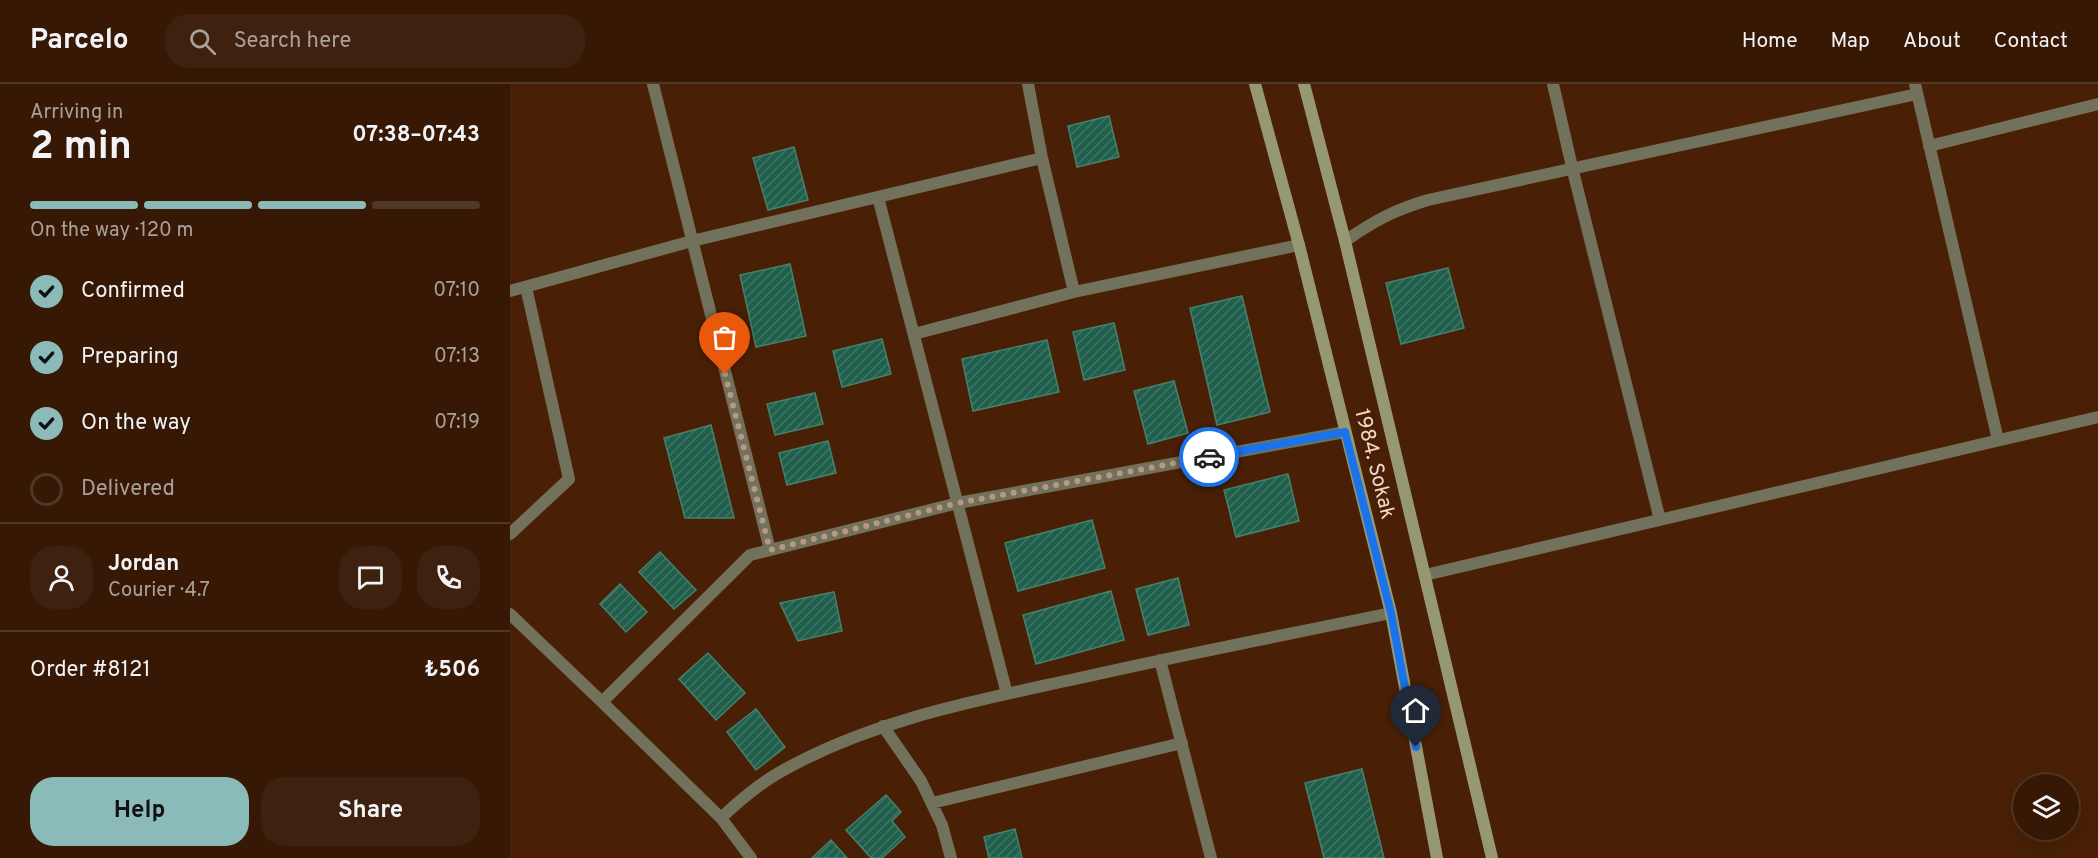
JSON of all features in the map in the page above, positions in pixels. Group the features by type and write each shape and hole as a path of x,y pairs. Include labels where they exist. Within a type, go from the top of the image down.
{"main road":[{"name":"1984. Sokak","path":"1256,84 1299,244 1391,613 1437,858"},
{"path":"1304,84 1345,241 1492,858"}],"street":[{"path":"653,84 770,550"},
{"path":"1028,84 1042,158 1074,292"},
{"path":"1553,84 1660,520"},
{"path":"1345,241 1384,215 1402,207 1916,89 1998,440"},
{"path":"1929,146 2098,104"},
{"path":"510,291 692,241 1042,158"},
{"path":"878,197 1007,694"},
{"path":"914,334 1074,292 1299,244"},
{"path":"510,534 569,479 526,287"},
{"path":"1425,576 2098,417"},
{"path":"602,702 750,555 958,503 1345,432"},
{"path":"721,818 780,771 883,726 1007,694 1391,613"},
{"path":"510,614 721,818 751,858"},
{"path":"1160,660 1211,858"},
{"path":"883,726 921,781 942,825 951,858"},
{"path":"932,803 1182,743"}],"building":[{"path":"1109,116 1119,157 1077,167 1068,126"},
{"path":"794,147 808,200 768,210 753,158"},
{"path":"790,264 806,336 756,347 740,275"},
{"path":"1448,268 1464,328 1401,344 1386,283"},
{"path":"1242,296 1270,412 1217,425 1190,308"},
{"path":"1114,323 1125,370 1084,380 1073,332"},
{"path":"882,339 891,374 842,387 833,351"},
{"path":"1047,340 1059,392 973,411 962,359"},
{"path":"1174,381 1188,433 1148,444 1134,391"},
{"path":"815,393 823,424 775,435 767,404"},
{"path":"711,425 734,518 685,518 664,438"},
{"path":"828,441 836,473 787,485 779,453"},
{"path":"1288,474 1299,521 1236,537 1224,490"},
{"path":"1092,520 1105,568 1018,591 1005,543"},
{"path":"660,552 696,590 674,609 639,572"},
{"path":"1178,578 1189,625 1148,635 1136,589"},
{"path":"620,584 647,612 626,632 600,604"},
{"path":"1111,591 1124,640 1036,664 1023,615"},
{"path":"834,592 842,631 798,641 780,603"},
{"path":"708,653 745,693 716,720 679,679"},
{"path":"756,709 785,747 756,770 727,732"},
{"path":"1362,769 1384,858 1324,858 1305,783"},
{"path":"886,795 901,812 892,821 905,837 882,858 871,858 846,830"},
{"path":"1015,829 1022,858 989,858 984,837"},
{"path":"831,840 847,858 812,858"}],"way so far":[{"path":"725,374 770,550 958,503 1209,457"}],"route":[{"path":"1209,457 1345,432 1391,613 1416,747"}]}
